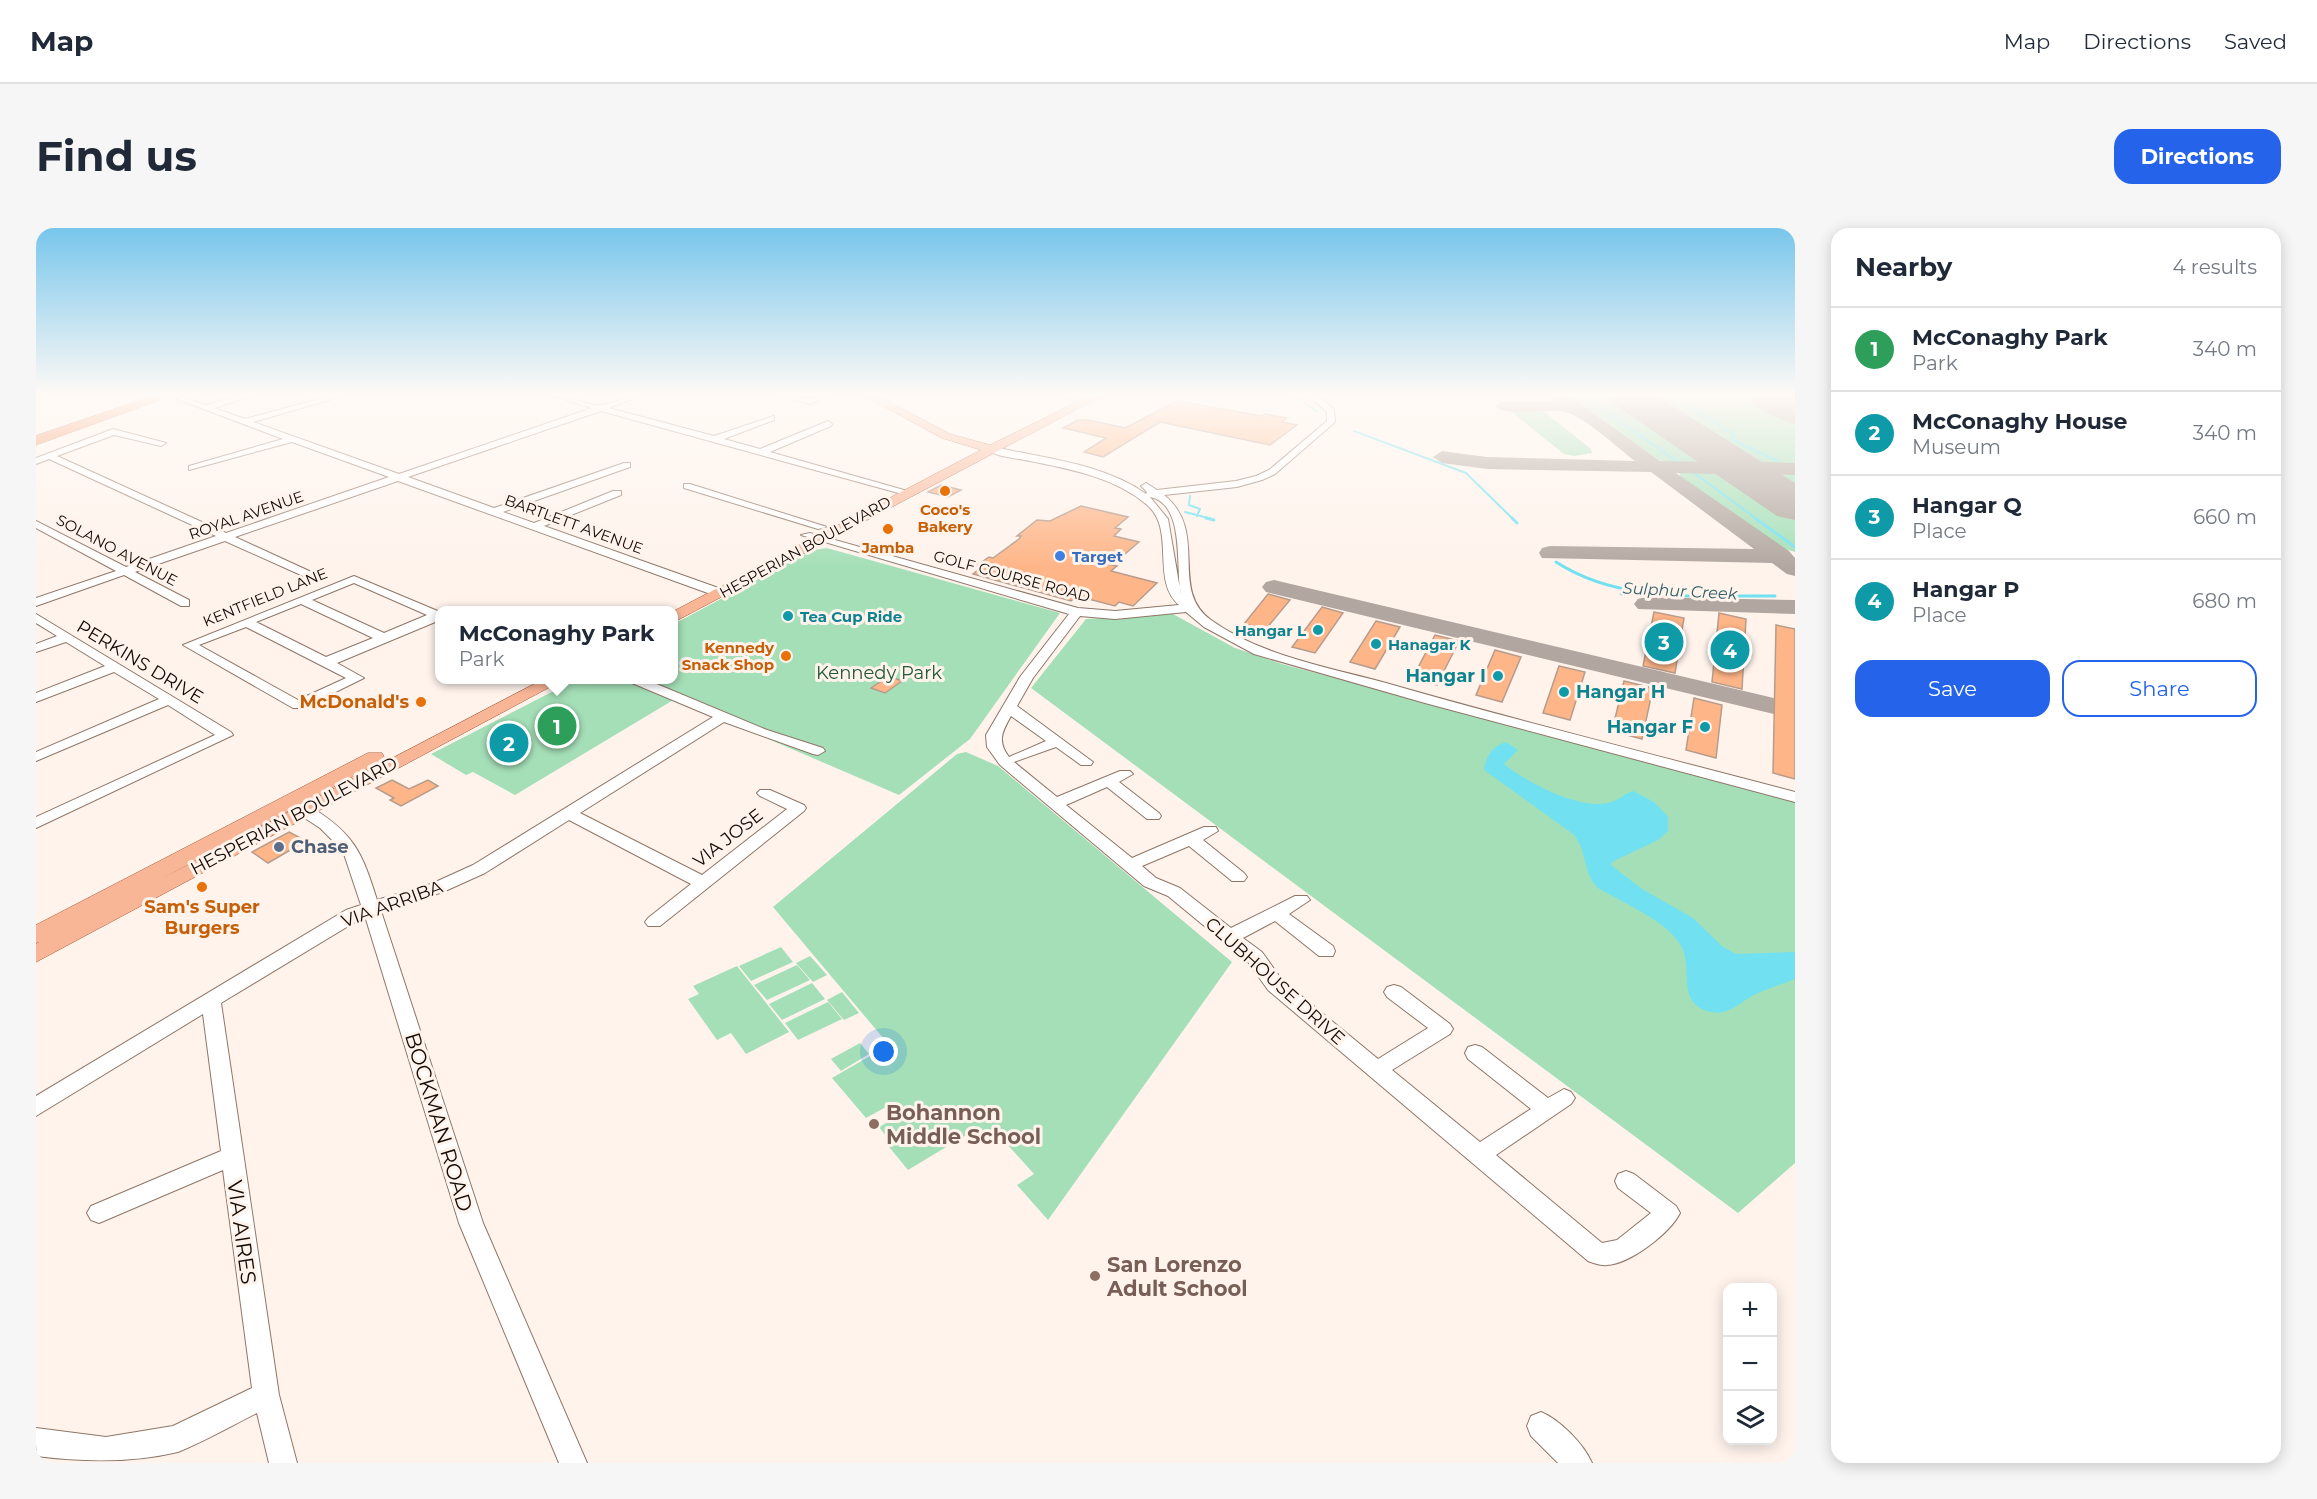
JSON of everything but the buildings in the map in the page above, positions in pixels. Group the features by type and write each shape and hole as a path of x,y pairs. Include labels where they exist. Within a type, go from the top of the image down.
{"main road":[{"name":"HESPERIAN BOULEVARD","path":"666,606 974,454"},
{"name":"HESPERIAN BOULEVARD","path":"678,615 720,593 815,534"},
{"name":"HESPERIAN BOULEVARD","path":"36,954 517,684"},
{"name":"HESPERIAN BOULEVARD","path":"41,933 546,684"},
{"path":"489,713 502,702 503,691"}],"street":[{"path":"36,461 55,454"},
{"path":"192,468 241,454"},
{"name":"BARTLETT AVENUE","path":"337,454 720,593"},
{"name":"ROYAL AVENUE","path":"36,602 468,454"},
{"path":"761,454 901,490"},
{"path":"1018,454 1104,476 1144,495 1158,509 1164,522 1175,596 1208,624 1234,639 1299,663 1795,797"},
{"path":"1026,454 1109,471 1157,493 1172,507 1180,521 1185,586 1190,608"},
{"path":"1144,495 1244,483 1272,472 1294,454"},
{"path":"49,456 316,578"},
{"path":"180,463 205,473"},
{"path":"495,511 627,465"},
{"name":"GOLF COURSE ROAD","path":"687,486 815,534 1077,612 1115,615 1190,608"},
{"path":"535,526 617,493"},
{"name":"SOLANO AVENUE","path":"36,524 185,603"},
{"name":"KENTFIELD LANE","path":"327,662 357,678 298,705 189,645 354,579 435,615"},
{"path":"302,600 384,638"},
{"name":"CLUBHOUSE DRIVE","path":"1077,612 1027,677 993,735 994,747 1005,762 1150,882 1174,892 1255,957 1275,985 1597,1253 1607,1256 1620,1252 1668,1213 1626,1181"},
{"path":"246,622 327,662 435,617"},
{"name":"PERKINS DRIVE","path":"36,618 65,638 226,735 36,823"},
{"path":"36,648 65,638"},
{"path":"36,698 114,667"},
{"path":"647,684 762,734 818,751"},
{"path":"36,757 169,700"},
{"path":"1010,708 1086,762"},
{"name":"VIA ARRIBA","path":"36,1107 352,914 437,888 479,869 718,720"},
{"path":"1016,758 1058,741"},
{"path":"1054,804 1125,774"},
{"path":"1108,781 1153,816"},
{"name":"VIA JOSE","path":"654,922 798,808 765,793"},
{"name":"BOCKMAN ROAD","path":"297,806 347,842 356,857 471,1223 573,1463"},
{"path":"570,814 702,883"},
{"path":"1130,865 1210,831"},
{"path":"1191,839 1238,877"},
{"path":"1229,937 1301,900"},
{"path":"1276,913 1326,951"},
{"path":"1377,1069 1443,1029 1394,992"},
{"name":"VIA AIRES","path":"211,999 231,1157 266,1395 283,1463"},
{"path":"1475,1053 1556,1103 1480,1154"},
{"path":"99,1213 231,1157"},
{"path":"36,1442 106,1452 175,1439 266,1395"},
{"path":"1541,1426 1578,1463"}],"green space":[{"path":"1564,454 1588,454 1574,456"},
{"path":"1650,454 1697,454 1711,463 1676,464 1659,460"},
{"path":"1733,454 1795,454 1795,466 1756,465"},
{"path":"1699,470 1729,476 1756,490 1795,517 1795,552 1778,547 1681,477 1679,473"},
{"path":"1795,471 1795,493 1764,473"},
{"name":"Kennedy Park","path":"827,548 1060,613 970,739 899,795 675,699 515,795 473,772 466,775 431,754 567,684 678,684 678,622 813,550"},
{"path":"1173,614 1235,648 1282,664 1795,800 1795,1163 1738,1213 1031,688 1086,619"},
{"path":"966,752 998,766 1232,962 1048,1220 1017,1185 1034,1174 997,1133 987,1139 976,1129 908,1170 885,1142 889,1140 879,1127 904,1113 895,1102 866,1118 832,1078 889,1045 773,907 957,754"},
{"path":"781,947 793,962 751,981 739,966"},
{"path":"810,956 827,975 813,982 796,963"},
{"path":"797,965 810,980 767,1000 754,985"},
{"path":"737,966 789,1032 746,1054 731,1033 717,1040 688,999 699,994 693,986"},
{"path":"812,983 825,999 782,1020 769,1004"},
{"path":"842,992 859,1013 844,1020 827,1000"},
{"path":"828,1002 842,1019 798,1040 785,1023"},
{"path":"860,1043 869,1054 841,1071 831,1059"}],"water":[{"path":"1506,742 1518,750 1504,764 1525,779 1553,793 1596,804 1612,802 1633,791 1654,802 1668,817 1668,831 1658,840 1612,862 1611,865 1642,889 1693,918 1723,947 1736,954 1795,952 1795,979 1756,994 1724,1012 1711,1012 1700,1008 1689,993 1684,953 1674,936 1647,915 1598,888 1589,875 1581,847 1573,834 1484,770 1490,753 1497,746"}],"waterway":[{"name":"Sulphur Creek","path":"1414,454 1466,473 1513,519"},
{"path":"1666,454 1678,462"},
{"path":"1762,454 1777,461"},
{"path":"1694,473 1757,519"},
{"path":"1190,496 1189,505 1200,509 1197,515"},
{"path":"1185,512 1197,515"},
{"path":"1197,515 1212,519"},
{"path":"1206,518 1214,520"},
{"path":"1755,518 1795,547"},
{"name":"Sulphur Creek","path":"1513,519 1517,523"},
{"name":"Sulphur Creek","path":"1556,562 1607,585 1634,591 1690,596 1775,596"},
{"name":"Sulphur Creek","path":"1621,594 1636,594"}],"taxiway":[{"path":"1638,454 1655,467"},
{"path":"1715,454 1727,463 1724,467 1715,468"},
{"path":"1720,454 1743,466 1795,469"},
{"path":"1442,457 1487,463 1655,467"},
{"path":"1655,467 1715,468"},
{"path":"1655,467 1777,556"},
{"path":"1715,468 1743,473 1772,490 1750,474 1752,470 1763,468"},
{"path":"1550,553 1777,556"},
{"path":"1777,556 1795,569"},
{"path":"1274,587 1795,711"},
{"path":"1646,604 1795,607"}],"runway":[{"path":"1717,454 1795,505"}],"place":[{"name":"Coco's Bakery","path":"945,491"},
{"name":"Jamba","path":"888,529"},
{"name":"Target","path":"1060,556"},
{"name":"Tea Cup Ride","path":"788,616"},
{"name":"Hangar L","path":"1318,630"},
{"name":"Hangar Q","path":"1664,642"},
{"name":"Hanagar K","path":"1376,644"},
{"name":"Hangar P","path":"1730,650"},
{"name":"Kennedy Snack Shop","path":"786,656"},
{"name":"Hangar I","path":"1498,676"},
{"name":"Hangar H","path":"1564,692"},
{"name":"McDonald's","path":"421,702"},
{"name":"McConaghy Park","path":"557,726"},
{"name":"Hangar F","path":"1705,727"},
{"name":"McConaghy House","path":"509,743"},
{"name":"Chase","path":"279,847"},
{"name":"Sam's Super Burgers","path":"202,887"},
{"name":"Bohannon Middle School","path":"874,1124"},
{"name":"San Lorenzo Adult School","path":"1095,1276"}]}
